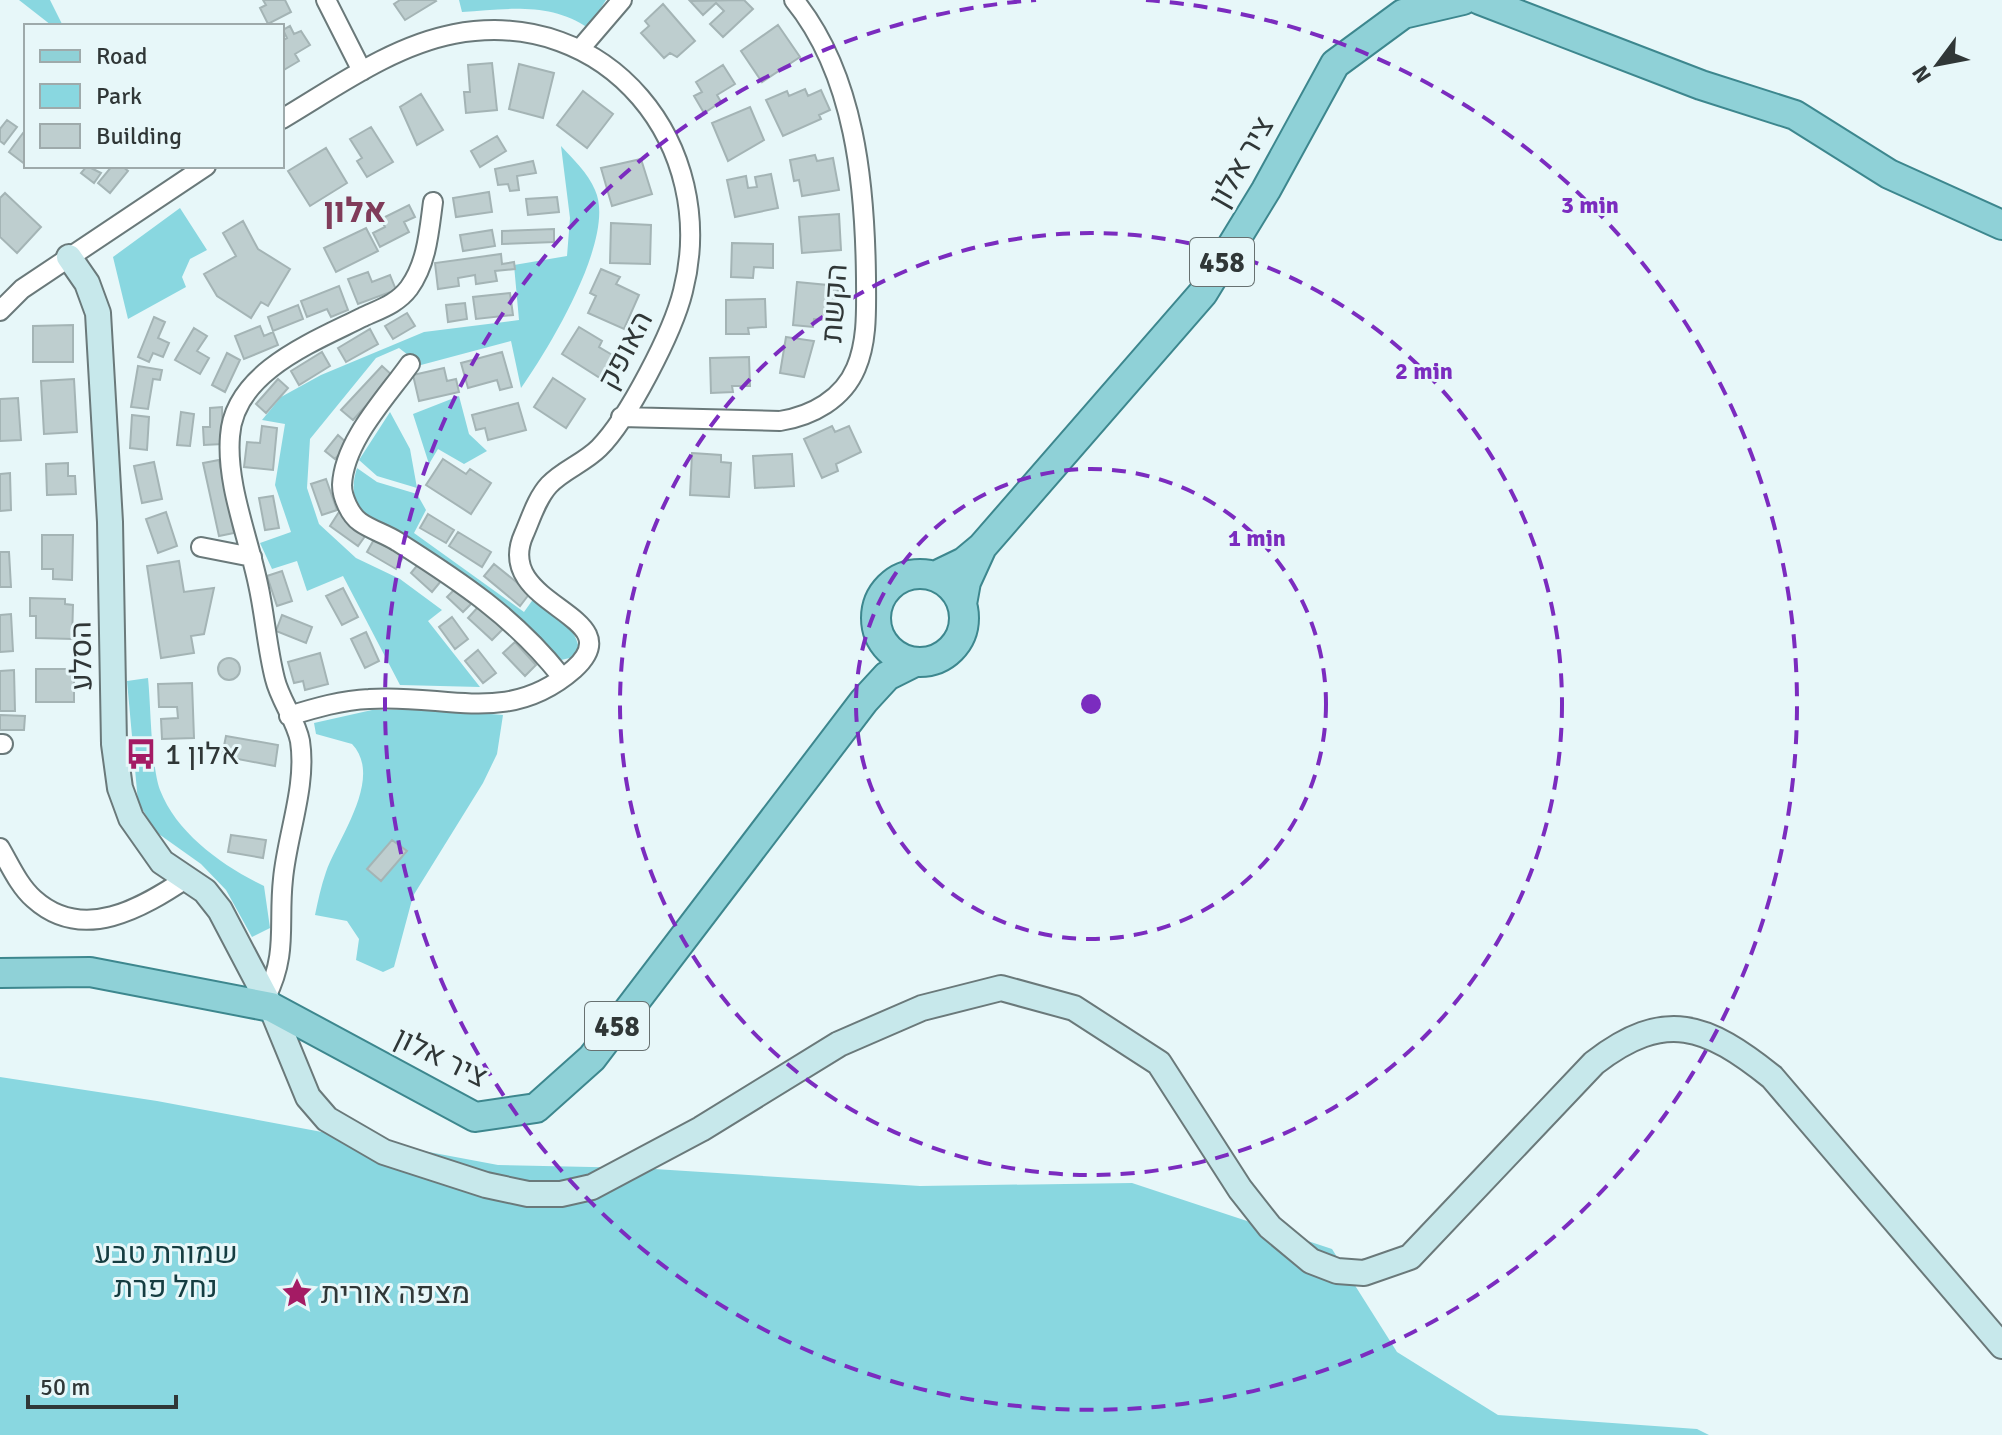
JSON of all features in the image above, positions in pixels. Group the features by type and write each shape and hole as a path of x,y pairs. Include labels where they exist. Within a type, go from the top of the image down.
{"main road":[{"name":"ציר אלון","path":"935,576 964,562 982,547 1203,293 1266,190 1335,64 1403,14 1463,0"},
{"path":"1480,0 1701,85 1795,115 1889,174 2002,225"},
{"name":"ציר אלון","path":"962,604 971,567 982,547"},
{"path":"906,576 935,576 952,587 962,604 962,633 952,650 935,660 915,662 897,656 878,633 876,613 889,587 906,576"},
{"name":"ציר אלון","path":"864,701 878,653 878,633"},
{"name":"ציר אלון","path":"0,973 90,972 268,1002 475,1117 536,1108 592,1058 864,701 887,676 915,662"}],"street":[{"path":"326,0 362,71"},
{"path":"580,49 622,0"},
{"name":"הקשת","path":"621,417 780,421 797,418 825,404 856,369 865,338 866,303 866,229 858,158 827,52 794,0"},
{"path":"1525,0 1547,26"},
{"name":"האופק","path":"284,118 362,71 430,40 478,31 530,34 580,49 606,65 646,103 673,146 691,209 690,254 683,292 663,342 621,417 599,448 550,484 540,497 517,549 520,570 528,584 577,619 588,635 588,651 574,668 537,693 513,703 370,698 326,705 289,716"},
{"path":"0,311 22,289 203,168"},
{"path":"268,1002 282,953 282,880 298,788 300,739 275,680 230,455 232,413 254,382 271,368 389,306 406,292 423,259 433,202"},
{"name":"הסלע","path":"69,257 87,283 98,313 110,522 115,766 131,818 162,862 205,891 220,910 268,1002 296,1076 327,1119 384,1152 471,1180 528,1194 561,1194 592,1187 701,1129 839,1044 922,1008 1001,988 1074,1008 1159,1063 1240,1189 1270,1227 1311,1261 1337,1271 1364,1273 1410,1257 1563,1093 1618,1045 1672,1028 1709,1034 1738,1049 1783,1088 2002,1346"},
{"path":"410,364 358,438 346,466 342,487 349,510 358,521 391,538 489,602 530,637 561,676"},
{"path":"201,547 252,557"},
{"path":"0,848 32,898 47,908 76,918 128,913 187,878"}],"green space":[{"path":"19,0 50,0 62,24 50,24"},
{"path":"459,0 606,0 588,28 559,14 543,11 462,12"},
{"path":"561,146 595,190 599,210 597,235 562,321 521,388 511,341 421,365 399,348 376,358 310,439 307,488 319,524 356,558 400,579 442,610 428,621 480,687 400,685 343,576 307,591 297,561 272,569 260,543 291,532 275,485 285,424 262,420 281,397 321,375 424,332 519,320 514,265 567,256 570,218"},
{"path":"180,208 207,250 190,259 182,277 186,287 128,319 113,257"},
{"path":"459,396 469,434 487,451 464,464 438,449 429,464 413,414"},
{"path":"390,412 410,449 417,488 377,476 359,460"},
{"path":"357,468 377,482 417,494 426,510 414,533 524,612 534,598 562,620 573,632 579,648 574,657 561,660 518,619 363,517 354,493"},
{"path":"148,678 153,751 160,790 178,821 203,847 264,886 270,928 252,937 226,890 201,864 156,832 138,802 127,681"},
{"path":"431,709 503,715 497,754 483,783 413,896 394,967 383,972 356,960 359,939 347,921 315,915 326,872 356,808 363,774 361,758 352,744 316,734 314,723 372,710"},
{"name":"שמורת טבע נחל פרת","path":"0,1077 157,1101 498,1165 639,1168 920,1186 1132,1183 1332,1249 1397,1352 1498,1415 1697,1429 1709,1435 0,1435"}],"building":[{"path":"263,0 285,0 291,12 268,24 260,8 266,5"},
{"path":"400,0 436,1 405,20 394,4"},
{"path":"744,0 753,9 723,37 710,24 724,11 716,3 703,15 690,1"},
{"path":"663,4 695,41 677,57 670,53 664,58 641,33 649,26 645,21"},
{"path":"778,25 800,57 762,82 741,51"},
{"path":"290,26 294,34 301,31 310,45 295,54 299,61 284,70 284,40 287,38 284,29"},
{"path":"492,63 497,110 466,113 464,92 470,92 468,65"},
{"path":"519,64 554,73 543,118 509,109"},
{"path":"723,65 735,84 717,95 721,102 704,113 694,96 702,92 696,82"},
{"path":"805,89 808,96 821,90 830,110 819,115 821,119 783,136 766,100 787,91 789,96"},
{"path":"583,91 613,114 587,148 557,125"},
{"path":"421,94 443,130 417,145 400,107"},
{"path":"750,107 764,140 728,161 712,123"},
{"path":"7,120 17,127 4,144 0,141 0,129"},
{"path":"371,127 393,162 367,177 357,161 362,158 350,139"},
{"path":"23,133 24,134 24,163 9,152"},
{"path":"497,136 506,151 480,167 471,151"},
{"path":"326,148 347,183 310,206 288,171"},
{"path":"815,155 817,161 833,158 839,190 802,196 799,180 794,181 790,160"},
{"path":"641,159 652,194 612,206 601,168"},
{"path":"533,161 536,173 517,176 519,190 510,191 508,184 498,185 495,169"},
{"path":"85,168 91,168 101,173 94,183 81,173"},
{"path":"110,168 128,171 110,193 98,183"},
{"path":"771,174 778,208 735,217 727,180 746,176 748,188 757,187 755,177"},
{"path":"489,192 492,212 456,217 453,198"},
{"path":"5,193 41,227 17,253 0,237 0,198"},
{"path":"557,197 559,212 528,215 526,199"},
{"path":"409,205 415,217 404,222 409,232 380,247 373,233 385,227 381,219"},
{"path":"839,214 841,250 802,253 799,217"},
{"path":"243,221 258,249 290,269 268,306 261,302 251,318 217,296 204,274 236,256 223,233"},
{"path":"611,223 651,225 650,264 610,263"},
{"path":"366,228 378,251 336,272 324,248"},
{"path":"554,229 554,242 502,244 502,231"},
{"path":"492,230 495,246 463,251 460,235"},
{"path":"732,243 773,244 773,268 754,267 753,278 731,277"},
{"path":"501,254 502,264 514,262 515,269 495,271 497,281 476,284 475,275 458,278 459,286 438,289 435,263"},
{"path":"601,269 620,277 616,284 639,295 624,329 588,313 596,296 590,293"},
{"path":"368,272 372,282 390,275 396,290 358,304 348,279"},
{"path":"797,282 838,286 836,321 814,319 813,327 793,325"},
{"path":"339,286 348,310 331,317 327,309 307,317 301,301"},
{"path":"510,293 513,315 476,319 473,297"},
{"path":"765,299 766,327 748,328 749,334 726,334 726,300"},
{"path":"465,303 467,319 448,322 446,305"},
{"path":"298,305 303,319 273,331 268,317"},
{"path":"407,313 415,326 393,339 385,326"},
{"path":"154,317 165,322 158,338 169,343 163,357 153,353 149,362 138,357"},
{"path":"73,325 73,362 33,362 33,326"},
{"path":"260,326 264,336 273,332 278,345 244,359 235,336"},
{"path":"579,327 602,341 599,347 614,356 600,378 562,354"},
{"path":"194,328 207,336 197,351 209,358 200,374 175,360"},
{"path":"370,329 378,344 346,362 338,348"},
{"path":"786,337 814,341 804,377 780,373"},
{"path":"322,352 330,366 299,385 291,371"},
{"path":"502,352 512,387 500,390 497,380 468,388 461,363"},
{"path":"227,353 240,360 225,392 212,385"},
{"path":"749,357 750,386 732,386 733,392 711,393 710,358"},
{"path":"138,366 162,370 160,380 153,379 148,409 131,407"},
{"path":"382,366 393,376 353,420 341,410"},
{"path":"444,368 447,381 456,379 459,392 419,401 413,375"},
{"path":"553,378 585,399 566,428 534,407"},
{"path":"74,379 77,432 44,434 41,381"},
{"path":"278,379 288,388 266,413 256,404"},
{"path":"18,398 21,440 0,441 0,399"},
{"path":"518,403 526,430 488,440 485,428 476,430 472,415"},
{"path":"222,407 223,444 204,445 203,427 210,427 210,408"},
{"path":"181,412 194,414 190,446 177,445"},
{"path":"132,415 149,417 147,450 130,448"},
{"path":"262,426 277,428 273,470 244,467 247,442 260,443"},
{"path":"832,426 835,432 849,426 861,452 836,464 838,471 822,478 804,439"},
{"path":"338,435 348,444 335,459 325,451"},
{"path":"692,453 721,455 721,462 731,463 729,497 690,495"},
{"path":"792,454 794,486 755,488 753,456"},
{"path":"443,459 466,474 470,469 491,483 471,514 426,485"},
{"path":"219,460 234,533 219,536 203,463"},
{"path":"154,462 162,499 142,503 134,466"},
{"path":"68,463 68,476 75,476 76,494 47,495 46,464"},
{"path":"10,473 11,510 0,511 0,474"},
{"path":"326,479 337,510 322,515 311,484"},
{"path":"273,496 279,528 265,530 259,498"},
{"path":"166,512 177,546 158,553 146,519"},
{"path":"339,512 368,532 358,546 330,526"},
{"path":"428,514 454,530 446,543 420,528"},
{"path":"458,532 491,552 482,567 449,546"},
{"path":"42,535 73,535 72,580 53,579 53,569 42,569"},
{"path":"376,536 405,554 396,569 367,552"},
{"path":"0,552 9,552 11,587 0,587"},
{"path":"179,561 184,592 214,588 204,634 191,636 194,653 161,658 147,566"},
{"path":"420,562 441,581 432,592 411,573"},
{"path":"494,564 530,593 520,606 484,576"},
{"path":"282,571 292,601 277,606 267,576"},
{"path":"457,587 473,602 463,612 447,597"},
{"path":"343,588 358,617 342,625 326,596"},
{"path":"30,598 65,599 65,604 73,605 72,639 36,638 36,616 30,616"},
{"path":"479,606 503,629 492,640 468,618"},
{"path":"11,614 13,651 0,652 0,615"},
{"path":"282,615 312,627 306,643 276,631"},
{"path":"452,617 468,639 455,649 439,627"},
{"path":"366,632 379,661 365,668 351,639"},
{"path":"515,642 536,665 525,676 503,653"},
{"path":"478,650 496,673 483,683 465,661"},
{"path":"320,653 328,684 305,690 303,681 294,683 288,662"},
{"path":"229,658 237,661 240,669 237,677 229,680 221,677 218,669 221,661"},
{"path":"36,669 74,669 74,702 36,702"},
{"path":"14,670 15,711 0,711 0,671"},
{"path":"192,683 194,738 162,739 161,719 178,718 177,707 159,707 158,684"},
{"path":"0,715 25,716 24,730 0,730"},
{"path":"226,736 278,745 275,766 222,756"},
{"path":"231,835 266,840 263,858 228,852"},
{"path":"392,840 407,851 381,881 367,869"}],"place":[{"name":"אלון 1","path":"141,754"},
{"name":"מצפה אורית","path":"297,1293"}],"district":[{"name":"אלון","path":"355,210"}]}
